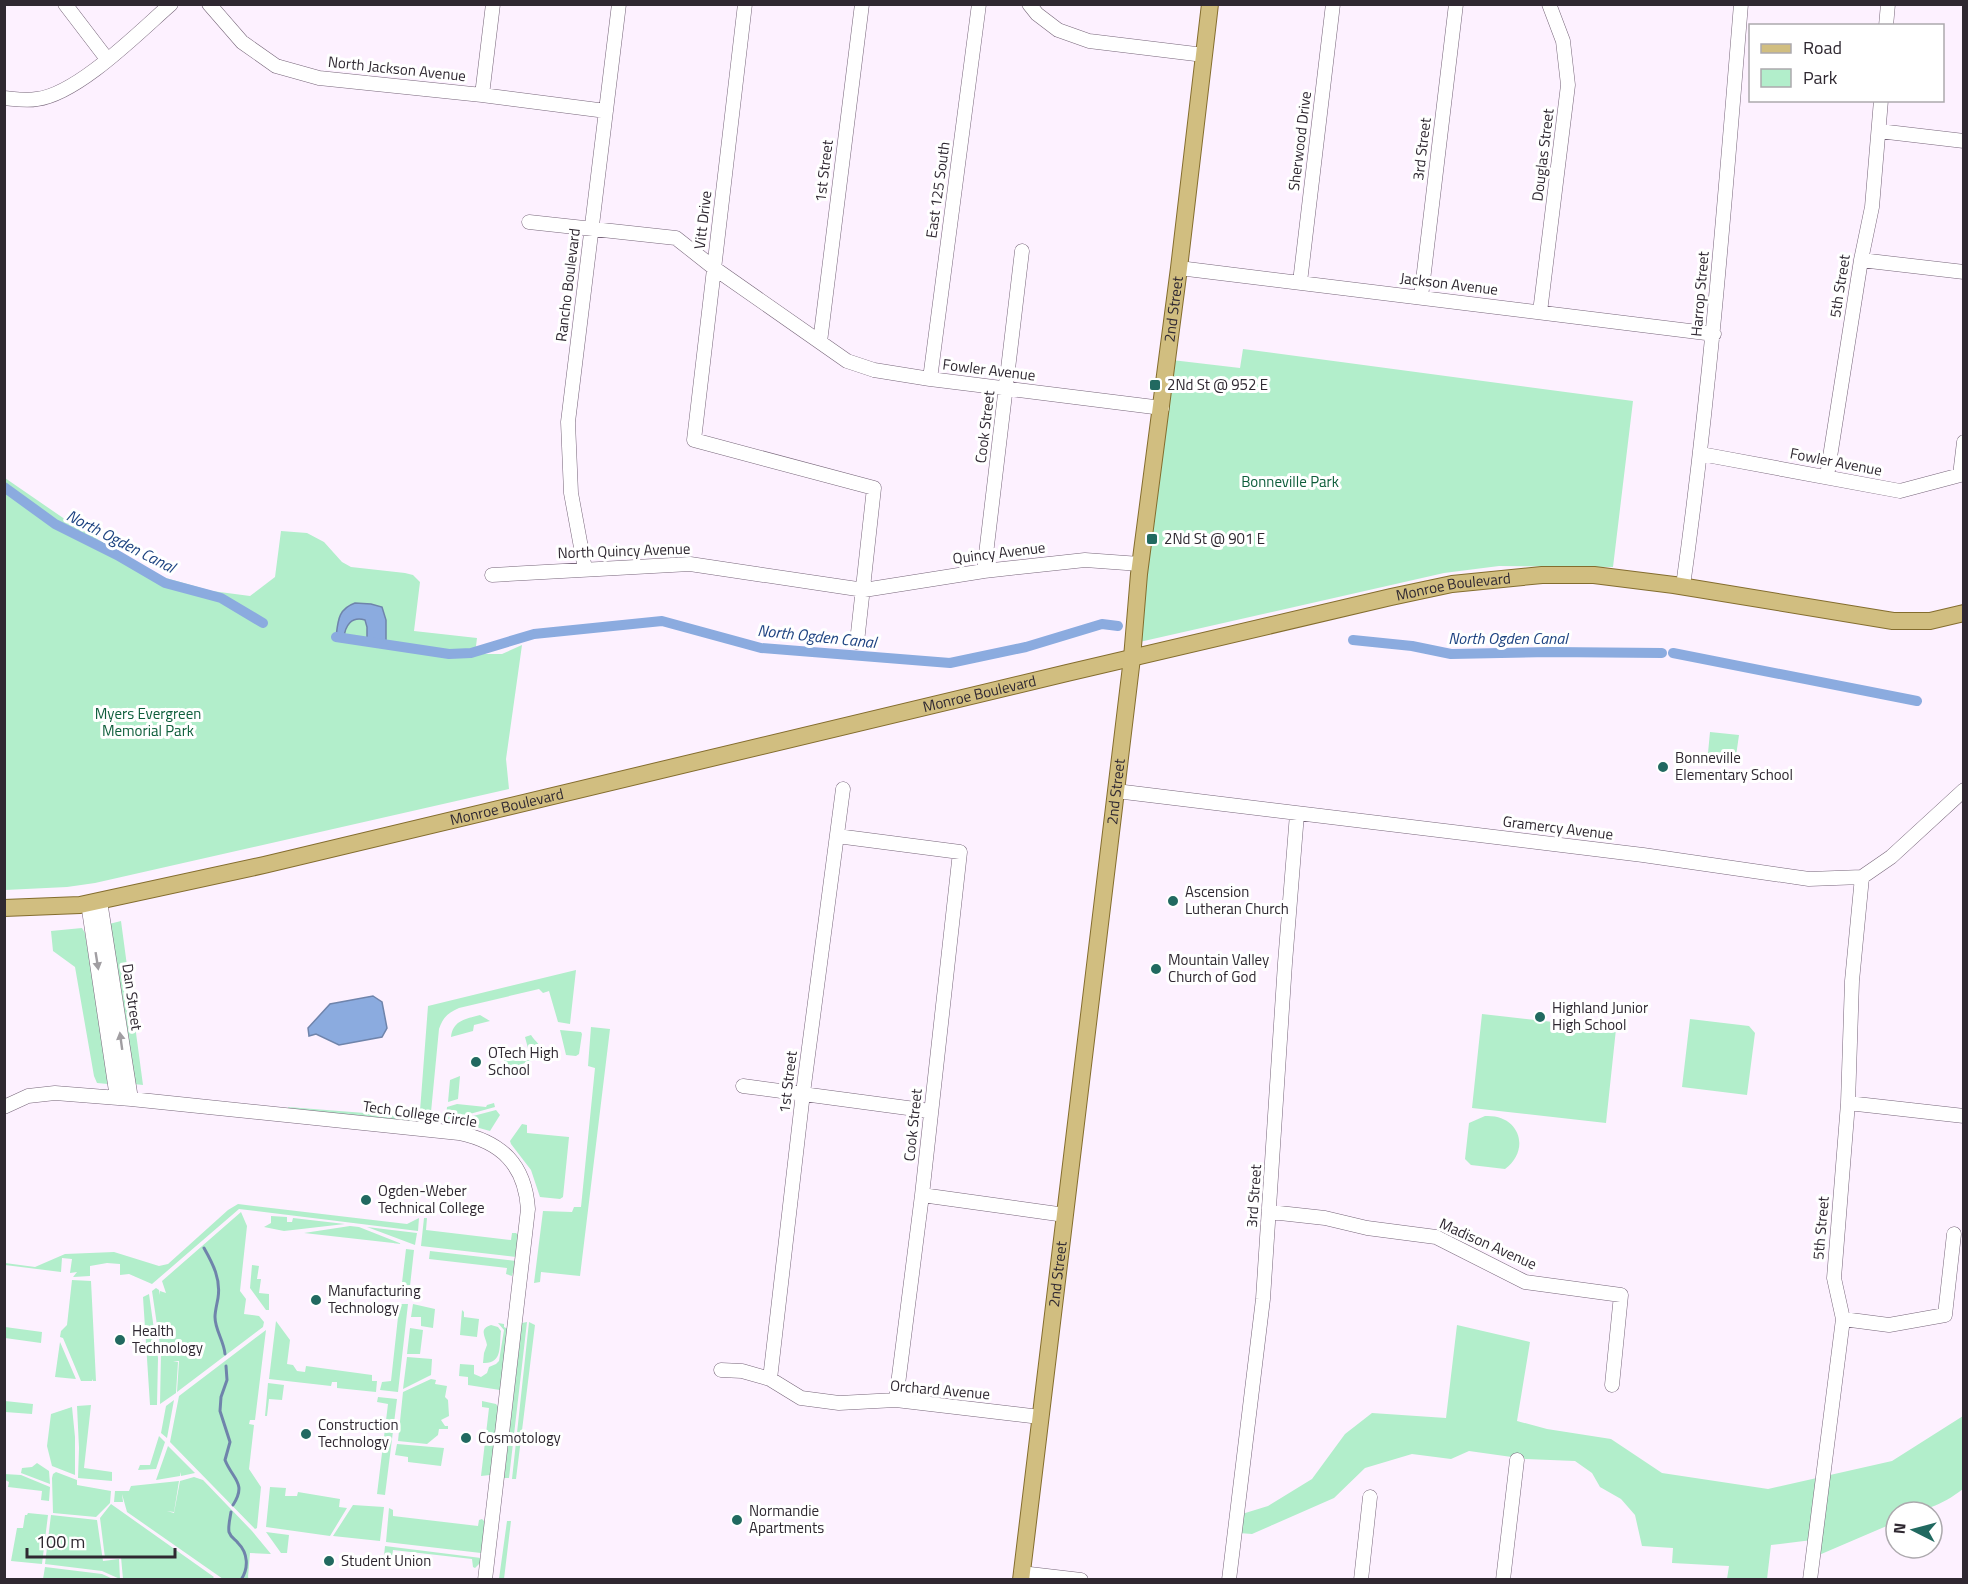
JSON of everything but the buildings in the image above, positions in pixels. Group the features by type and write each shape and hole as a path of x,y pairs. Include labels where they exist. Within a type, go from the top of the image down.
{"main road":[{"name":"2nd Street","path":"1021,1576 1132,658 1140,564 1162,408 1210,4"},
{"name":"Monroe Boulevard","path":"4,908 94,902 264,865 520,802 1420,590 1491,579 1584,574 1683,586 1893,621 1930,621 1964,614"}],"street":[{"path":"65,4 106,59"},
{"path":"10,99 36,100 54,95 83,79 171,4"},
{"name":"North Jackson Avenue","path":"209,4 242,42 276,66 319,78 606,111"},
{"path":"482,95 493,4"},
{"name":"Rancho Boulevard","path":"585,568 571,493 568,422 619,4"},
{"name":"Vitt Drive","path":"745,4 694,440 874,488 864,590"},
{"name":"1st Street","path":"820,342 861,4"},
{"name":"East 125 South","path":"930,379 979,4"},
{"path":"1029,4 1037,14 1058,30 1089,41 1203,55"},
{"name":"Sherwood Drive","path":"1300,282 1333,4"},
{"name":"3rd Street","path":"1420,297 1456,4"},
{"name":"Douglas Street","path":"1540,312 1568,85 1563,42 1549,4"},
{"name":"Harrop Street","path":"1683,586 1714,334 1741,4"},
{"path":"1886,24 1888,4"},
{"name":"5th Street","path":"1827,476 1860,260 1872,207 1881,102"},
{"path":"1879,131 1964,141"},
{"name":"Fowler Avenue","path":"529,222 592,227 676,238 714,268 847,361 874,370 1162,408"},
{"name":"Cook Street","path":"984,571 1022,251"},
{"path":"1860,260 1964,272"},
{"name":"Jackson Avenue","path":"1179,268 1714,334"},
{"path":"1962,474 1964,442"},
{"name":"Fowler Avenue","path":"1701,454 1900,490 1962,474"},
{"name":"Quincy Avenue","path":"864,590 984,571 1085,560 1140,564"},
{"name":"North Quincy Avenue","path":"492,575 585,568 690,564 864,590"},
{"path":"857,642 864,590"},
{"name":"1st Street","path":"770,1379 803,1093 843,789"},
{"path":"1862,877 1892,857 1964,790"},
{"name":"Gramercy Avenue","path":"1116,791 1635,854 1809,879 1862,877"},
{"name":"3rd Street","path":"1228,1580 1263,1299 1285,963 1298,814"},
{"name":"Cook Street","path":"837,836 960,852 922,1195 896,1400"},
{"name":"5th Street","path":"1810,1580 1843,1319 1834,1278 1848,1103 1852,981 1862,877"},
{"name":"Dan Street","path":"94,902 117,1098"},
{"name":"Dan Street","path":"94,902 132,1099"},
{"path":"743,1086 930,1110"},
{"name":"Tech College Circle","path":"4,1107 18,1100 40,1094 55,1093 132,1099 459,1133 494,1144 507,1155 519,1171 527,1194 528,1209 485,1580"},
{"path":"1848,1103 1964,1116"},
{"path":"922,1195 1065,1215"},
{"name":"Madison Avenue","path":"1270,1212 1325,1218 1368,1228 1436,1237 1525,1282 1621,1295 1612,1385"},
{"path":"1843,1319 1889,1325 1945,1315 1954,1234"},
{"name":"Orchard Avenue","path":"721,1370 742,1371 770,1379 801,1398 839,1403 896,1400 1040,1417"},
{"path":"1503,1580 1517,1460"},
{"path":"1361,1580 1370,1497"},
{"path":"1021,1576 1081,1580"}],"green space":[{"name":"Bonneville Park","path":"1243,349 1633,401 1613,567 1499,566 1444,573 1135,643 1172,360 1240,368"},
{"name":"Myers Evergreen Memorial Park","path":"5,478 69,522 159,576 212,591 250,596 275,577 281,531 307,533 324,542 342,562 351,567 413,575 420,582 414,631 477,638 475,654 502,654 522,645 506,759 509,789 95,883 67,887 5,890"},
{"path":"1710,732 1739,735 1736,756 1708,753"},
{"path":"121,921 143,1085 134,1084 109,924"},
{"path":"82,928 85,933 109,1078 108,1084 97,1083 94,1076 75,967 53,951 51,931"},
{"path":"576,970 570,1024 558,1022 549,991 543,993 539,989 459,1008 446,1016 439,1029 431,1112 420,1111 428,1006"},
{"path":"1482,1014 1616,1029 1606,1123 1472,1108"},
{"path":"480,1015 490,1021 474,1025 473,1031 451,1037 457,1024"},
{"path":"1690,1019 1749,1026 1755,1033 1747,1095 1682,1087"},
{"path":"591,1027 610,1029 580,1276 541,1272 540,1282 534,1283 543,1211 572,1212 574,1207 581,1207 595,1068 588,1066"},
{"path":"560,1030 581,1032 579,1054 566,1055"},
{"path":"531,1035 541,1048 540,1058 507,1069 504,1059 529,1052 525,1037"},
{"path":"460,1076 458,1099 448,1102 450,1080"},
{"path":"494,1103 495,1107 448,1120 446,1118 447,1107 457,1104 486,1107"},
{"path":"288,1107 429,1118 425,1126 290,1112"},
{"path":"496,1110 500,1115 490,1131 454,1121"},
{"path":"1485,1116 1507,1121 1518,1135 1518,1152 1505,1169 1471,1165 1465,1159 1469,1123"},
{"path":"522,1124 527,1125 527,1133 569,1137 563,1197 560,1199 540,1197 531,1170 511,1144 510,1141"},
{"path":"238,1204 407,1224 419,1218 418,1231 239,1209 152,1284 129,1274 120,1275 120,1264 107,1263 90,1266 90,1276 73,1277 77,1272 70,1273 72,1259 62,1258 61,1272 5,1265 5,1263 35,1267 65,1254 114,1252 159,1266 168,1264 228,1210"},
{"path":"241,1212 247,1226 240,1291 246,1299 244,1314 259,1316 264,1322 263,1327 177,1392 179,1361 173,1361 178,1362 176,1393 160,1404 161,1352 152,1291 156,1288 160,1295 160,1291 166,1293 162,1281"},
{"path":"271,1216 287,1217 287,1222 292,1222 293,1218 345,1224 284,1231 264,1227 271,1223"},
{"path":"424,1218 427,1218 426,1230 511,1240 512,1233 516,1233 519,1236 516,1257 421,1246"},
{"path":"350,1226 359,1227 402,1244 304,1233"},
{"path":"367,1227 417,1233 415,1245"},
{"path":"406,1249 414,1250 409,1295 401,1291"},
{"path":"430,1251 516,1261 512,1276 506,1274 507,1268 429,1259"},
{"path":"252,1265 259,1266 257,1279 261,1279 259,1293 269,1294 269,1310 266,1310 250,1288"},
{"path":"72,1280 91,1281 96,1381 92,1379 92,1381 81,1381 63,1338 60,1337 61,1331 67,1325"},
{"path":"149,1294 158,1358 157,1405 150,1405 143,1297"},
{"path":"401,1304 408,1304 398,1392 380,1390 382,1382 391,1381"},
{"path":"413,1304 435,1309 433,1328 421,1326 421,1317 411,1317"},
{"path":"462,1310 464,1317 479,1319 477,1337 460,1335"},
{"path":"276,1321 290,1340 287,1364 293,1365 297,1371 305,1372 306,1366 372,1375 372,1381 377,1381 376,1392 337,1388 337,1382 332,1382 331,1386 269,1379"},
{"path":"527,1322 509,1478 504,1478 522,1323"},
{"path":"529,1322 535,1325 516,1479 512,1479"},
{"path":"498,1323 504,1324 504,1327 508,1329 500,1390 468,1385 468,1377 459,1376 460,1364 474,1365 474,1374 481,1377 487,1373 489,1367 499,1361 504,1330"},
{"path":"491,1325 498,1327 501,1331 499,1353 494,1361 483,1363 487,1345 484,1331"},
{"path":"1457,1325 1530,1342 1517,1421 1547,1429 1611,1439 1662,1473 1768,1489 1892,1461 1963,1416 1963,1489 1944,1501 1884,1500 1884,1527 1819,1555 1812,1540 1771,1545 1767,1579 1727,1579 1729,1566 1672,1563 1673,1548 1642,1546 1635,1515 1621,1499 1600,1487 1592,1473 1575,1461 1526,1459 1469,1451 1451,1459 1412,1454 1365,1468 1334,1498 1252,1534 1239,1533 1242,1514 1268,1506 1312,1479 1345,1434 1372,1413 1446,1418"},
{"path":"5,1327 42,1332 41,1343 5,1338"},
{"path":"410,1328 423,1330 420,1354 407,1354"},
{"path":"266,1330 255,1420 250,1420 249,1424 254,1425 249,1469 261,1487 257,1528 255,1529 170,1442 179,1396"},
{"path":"60,1342 76,1379 55,1377"},
{"path":"407,1357 432,1359 431,1375 403,1389"},
{"path":"431,1379 436,1380 435,1384 447,1386 445,1397 448,1400 449,1416 441,1420 445,1426 448,1426 448,1429 439,1429 438,1435 427,1444 398,1441 403,1392"},
{"path":"268,1383 284,1385 282,1400 269,1399 267,1416 265,1416"},
{"path":"378,1397 397,1399 385,1495 377,1494 388,1404 377,1402"},
{"path":"174,1400 167,1438 161,1433 166,1406"},
{"path":"5,1401 33,1404 32,1414 5,1412"},
{"path":"482,1401 496,1404 499,1408 490,1475 481,1476 489,1408 482,1407"},
{"path":"91,1405 84,1468 112,1472 112,1481 78,1478 77,1406"},
{"path":"72,1407 75,1475 52,1466 47,1446 51,1414"},
{"path":"159,1436 165,1442 156,1469 138,1470 140,1465 150,1465"},
{"path":"397,1444 444,1448 441,1466 408,1462 408,1457 395,1455"},
{"path":"168,1446 195,1473 181,1476 181,1472 180,1476 156,1480"},
{"path":"37,1463 49,1471 50,1484 21,1473 22,1468 32,1467"},
{"path":"56,1472 77,1480 77,1485 111,1491 110,1503 96,1517 53,1513 52,1478"},
{"path":"4,1474 21,1475 50,1487 49,1501 41,1500 42,1491 8,1487 9,1482 5,1480"},
{"path":"194,1477 203,1480 271,1554 250,1553 249,1579 223,1579 127,1512 122,1494 123,1502 114,1502 115,1491 129,1491 131,1486 179,1481 174,1512 167,1511 174,1513 180,1481"},
{"path":"270,1487 286,1488 285,1496 297,1496 298,1492 340,1499 339,1507 347,1508 330,1536 266,1527"},
{"path":"111,1504 214,1577 212,1579 123,1579 121,1557 105,1558 100,1518"},
{"path":"353,1505 384,1507 380,1541 333,1536"},
{"path":"389,1508 393,1510 393,1516 478,1526 479,1520 482,1519 485,1522 481,1553 386,1542"},
{"path":"28,1513 48,1515 42,1564 11,1561 17,1528 23,1528 25,1515"},
{"path":"51,1515 97,1520 103,1561 119,1559 120,1579 102,1571 45,1564"},
{"path":"507,1521 511,1521 504,1579 499,1579"},
{"path":"266,1532 289,1535 287,1553 281,1553"},
{"path":"385,1546 481,1558 475,1568 472,1559 393,1550 392,1558 390,1558 384,1556"},
{"path":"45,1567 102,1574 113,1579 43,1579"}],"water":[{"path":"355,603 382,607 386,620 386,644 367,642 365,620 360,619 350,623 344,638 336,637 342,612"},
{"path":"373,996 382,1002 387,1028 382,1037 339,1045 316,1034 309,1036 308,1028 330,1004"}],"waterway":[{"name":"North Ogden Canal","path":"4,487 55,524 117,555 165,583 221,598 263,623"},
{"name":"North Ogden Canal","path":"336,637 449,654 471,653 534,634 662,621 761,648 950,663 1026,647 1102,624 1118,626"},
{"name":"North Ogden Canal","path":"1353,640 1412,646 1451,654 1662,653"},
{"name":"North Ogden Canal","path":"1673,653 1917,701"},
{"path":"204,1248 217,1278 219,1291 215,1322 225,1354"},
{"path":"226,1366 227,1380 221,1397 220,1411 230,1442 225,1460 239,1486 239,1492 233,1505"},
{"path":"231,1512 229,1532 244,1551 246,1561 241,1580"}],"place":[{"name":"2Nd St @ 952 E","path":"1155,385"},
{"name":"2Nd St @ 901 E","path":"1152,539"},
{"name":"Bonneville Elementary School","path":"1663,767"},
{"name":"Ascension Lutheran Church","path":"1173,901"},
{"name":"Mountain Valley Church of God","path":"1156,969"},
{"name":"Highland Junior High School","path":"1540,1017"},
{"name":"OTech High School","path":"476,1062"},
{"name":"Ogden-Weber Technical College","path":"366,1200"},
{"name":"Manufacturing Technology","path":"316,1300"},
{"name":"Health Technology","path":"120,1340"},
{"name":"Construction Technology","path":"306,1434"},
{"name":"Cosmotology","path":"466,1438"},
{"name":"Normandie Apartments","path":"737,1520"},
{"name":"Student Union","path":"329,1561"}]}
